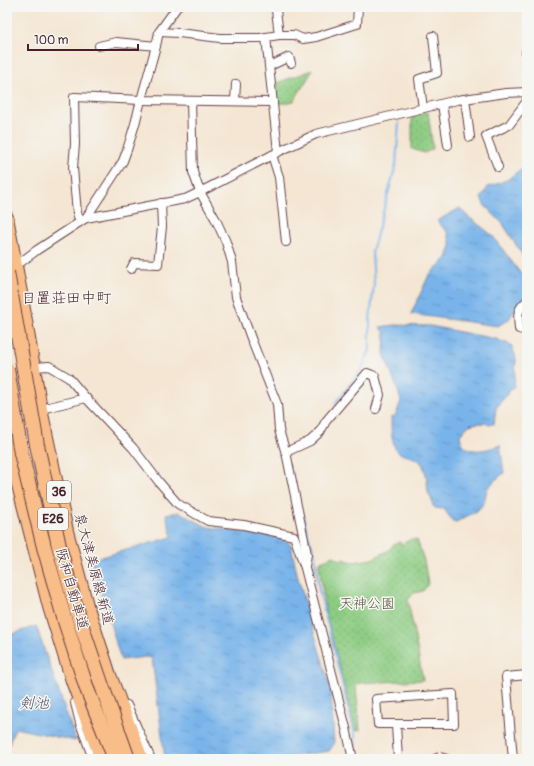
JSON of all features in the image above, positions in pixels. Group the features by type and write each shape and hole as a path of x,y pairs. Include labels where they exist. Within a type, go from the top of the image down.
{"highway":[{"name":"阪和自動車道","path":"10,270 37,445 59,546 79,618 128,759"},
{"name":"阪和自動車道","path":"7,369 21,453 44,547 65,621 87,689 115,759"}],"main road":[{"name":"泉大津美原線 新道","path":"7,216 10,270 34,366 67,531 87,605 110,675 142,759"},
{"path":"7,427 17,481 47,600 68,666 101,759"}],"street":[{"path":"83,220 123,161 136,124 159,32 177,7"},
{"path":"159,32 220,38 260,38 279,35 294,35 303,39 316,37 357,24 358,7"},
{"path":"276,10 279,35"},
{"path":"423,108 419,78 437,73 432,36"},
{"path":"266,37 273,102 275,153 286,242"},
{"path":"99,46 116,42 156,46"},
{"path":"270,66 289,57 291,63"},
{"path":"235,101 236,84"},
{"path":"10,270 37,250 83,220 185,198 316,134 465,99 506,93 527,92"},
{"path":"83,220 77,213 73,168 75,144 74,97 141,100 273,102"},
{"path":"465,99 470,137"},
{"path":"191,101 193,172 200,192 216,220 226,242 232,262 236,297 276,404 306,554 305,568"},
{"path":"498,167 486,136 509,125 527,101"},
{"path":"442,104 448,145"},
{"path":"131,269 134,263 158,264 162,227 161,203"},
{"path":"527,301 522,305 518,315 518,329 527,331"},
{"path":"34,366 49,366 69,378 133,448 178,504 208,521 244,525 294,536 305,568 346,728 352,755 351,759"},
{"path":"286,452 310,441 320,432 326,421 367,373 375,376 380,395 376,409"},
{"path":"7,427 42,409 86,398"},
{"path":"68,666 80,723 93,759"},
{"path":"110,675 124,696 151,759"},
{"path":"513,759 506,677 527,675"},
{"path":"453,694 454,724 396,725 378,724 376,699 453,694"},
{"path":"396,725 398,759"},
{"path":"435,759 440,757 447,759"}],"green space":[{"path":"313,70 293,102 277,104 276,83"},
{"path":"428,112 433,149 424,153 412,149 412,116"},
{"name":"天神公園","path":"411,539 417,540 424,560 428,584 423,591 414,593 408,600 423,680 359,683 356,687 360,730 356,731 326,614 319,565 321,561 334,556 340,560 342,559 354,562 372,559 389,550 393,545 400,542 401,545"}],"water":[{"path":"527,164 527,260 503,224 485,206 481,198 488,187 507,180"},
{"path":"460,208 466,215 492,235 521,274 527,278 527,297 520,302 509,319 498,326 411,314 429,275 447,258 451,246 448,233 437,221"},
{"path":"394,325 430,326 496,339 511,345 515,354 514,386 496,408 494,424 478,423 469,425 460,435 462,442 470,449 481,450 500,445 504,473 487,489 484,503 477,511 456,522 453,521 443,508 436,508 433,506 428,492 425,470 421,462 409,456 403,455 395,448 392,435 391,417 395,417 401,401 384,354 385,333 380,327"},
{"path":"179,512 207,527 282,538 291,545 298,578 331,690 334,744 329,751 284,759 165,759 152,658 145,657 121,660 91,560 172,537 166,514"},
{"name":"剣池","path":"36,626 76,741 15,728 7,750 7,636"}],"waterway":[{"path":"335,404 362,368 370,350 370,319 374,284 372,252 396,165 399,122"},
{"path":"307,438 320,425"},
{"path":"302,511 307,532 314,551 319,589 355,735 356,759"}],"district":[{"name":"日置荘田中町","path":"66,298"}]}
